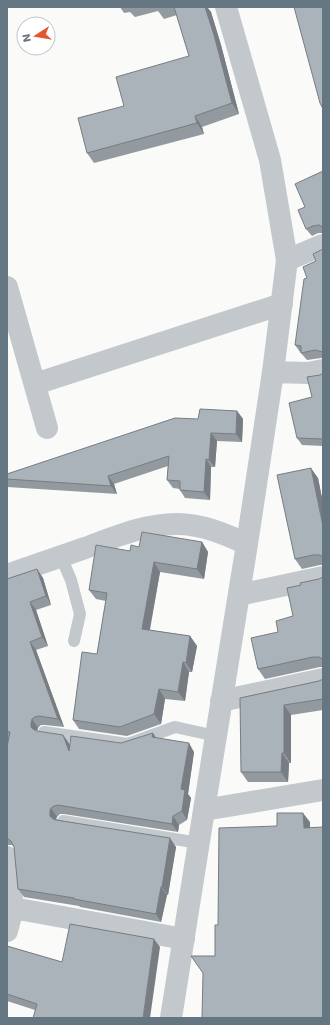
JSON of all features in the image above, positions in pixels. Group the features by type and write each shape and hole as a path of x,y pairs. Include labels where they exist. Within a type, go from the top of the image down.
{"street":[{"path":"171,1018 247,544 273,372 287,260 270,160 226,7"},
{"path":"287,260 323,245"},
{"path":"7,287 47,428"},
{"path":"35,384 282,304"},
{"path":"273,372 308,373 323,370"},
{"path":"7,575 129,532 153,526 178,524 202,527 225,534 247,544"},
{"path":"239,595 323,577"},
{"path":"221,701 323,679"},
{"path":"204,810 323,790"},
{"path":"7,857 13,908 7,931"},
{"path":"13,908 184,938"}],"lane":[{"path":"60,557 71,580 80,614 74,641"},
{"path":"44,732 128,744 175,727 216,736"},
{"path":"63,821 199,843"}],"building":[{"path":"174,7 205,7 232,103 195,116 197,123 87,153 78,118 124,106 116,77 189,56"},
{"path":"294,7 323,7 323,109 320,103"},
{"path":"323,171 323,227 319,225 306,229 298,210 305,207 295,184"},
{"path":"323,249 323,352 315,350 301,353 301,346 295,345 304,279 307,278 303,267 316,261 313,254"},
{"path":"323,373 323,439 297,438 289,403 312,397 307,377 320,375"},
{"path":"200,409 237,411 236,434 211,433 209,460 206,459 204,492 180,490 180,481 167,480 169,456 108,476 111,486 7,479 7,474 175,418 198,419"},
{"path":"311,468 323,526 323,557 320,555 313,555 295,559 277,475"},
{"path":"142,532 202,542 197,569 154,562 142,629 190,636 186,663 183,662 178,692 159,689 154,714 120,727 73,720 82,652 97,654 107,593 89,590 96,545 130,551 131,545 139,547"},
{"path":"37,569 46,596 30,602 42,637 30,642 58,719 39,716 35,717 32,719 31,727 37,731 63,735 69,751 71,736 121,743 153,733 152,737 189,743 181,789 185,790 182,811 173,816 172,824 58,805 51,808 50,811 50,816 56,820 170,838 156,914 18,889 14,847 11,841 7,838 7,747 10,732 7,731 7,579"},
{"path":"323,577 323,659 313,657 258,669 251,638 278,632 276,621 293,616 287,588 301,585 300,583"},
{"path":"323,679 323,699 284,705 284,753 282,753 281,772 241,772 240,698"},
{"path":"277,813 303,813 304,828 323,827 323,1018 202,1018 203,973 191,956 215,956 215,925 218,925 219,828 277,826"},
{"path":"70,924 154,939 143,1018 33,1018 37,1004 7,994 7,946 62,962"}]}
